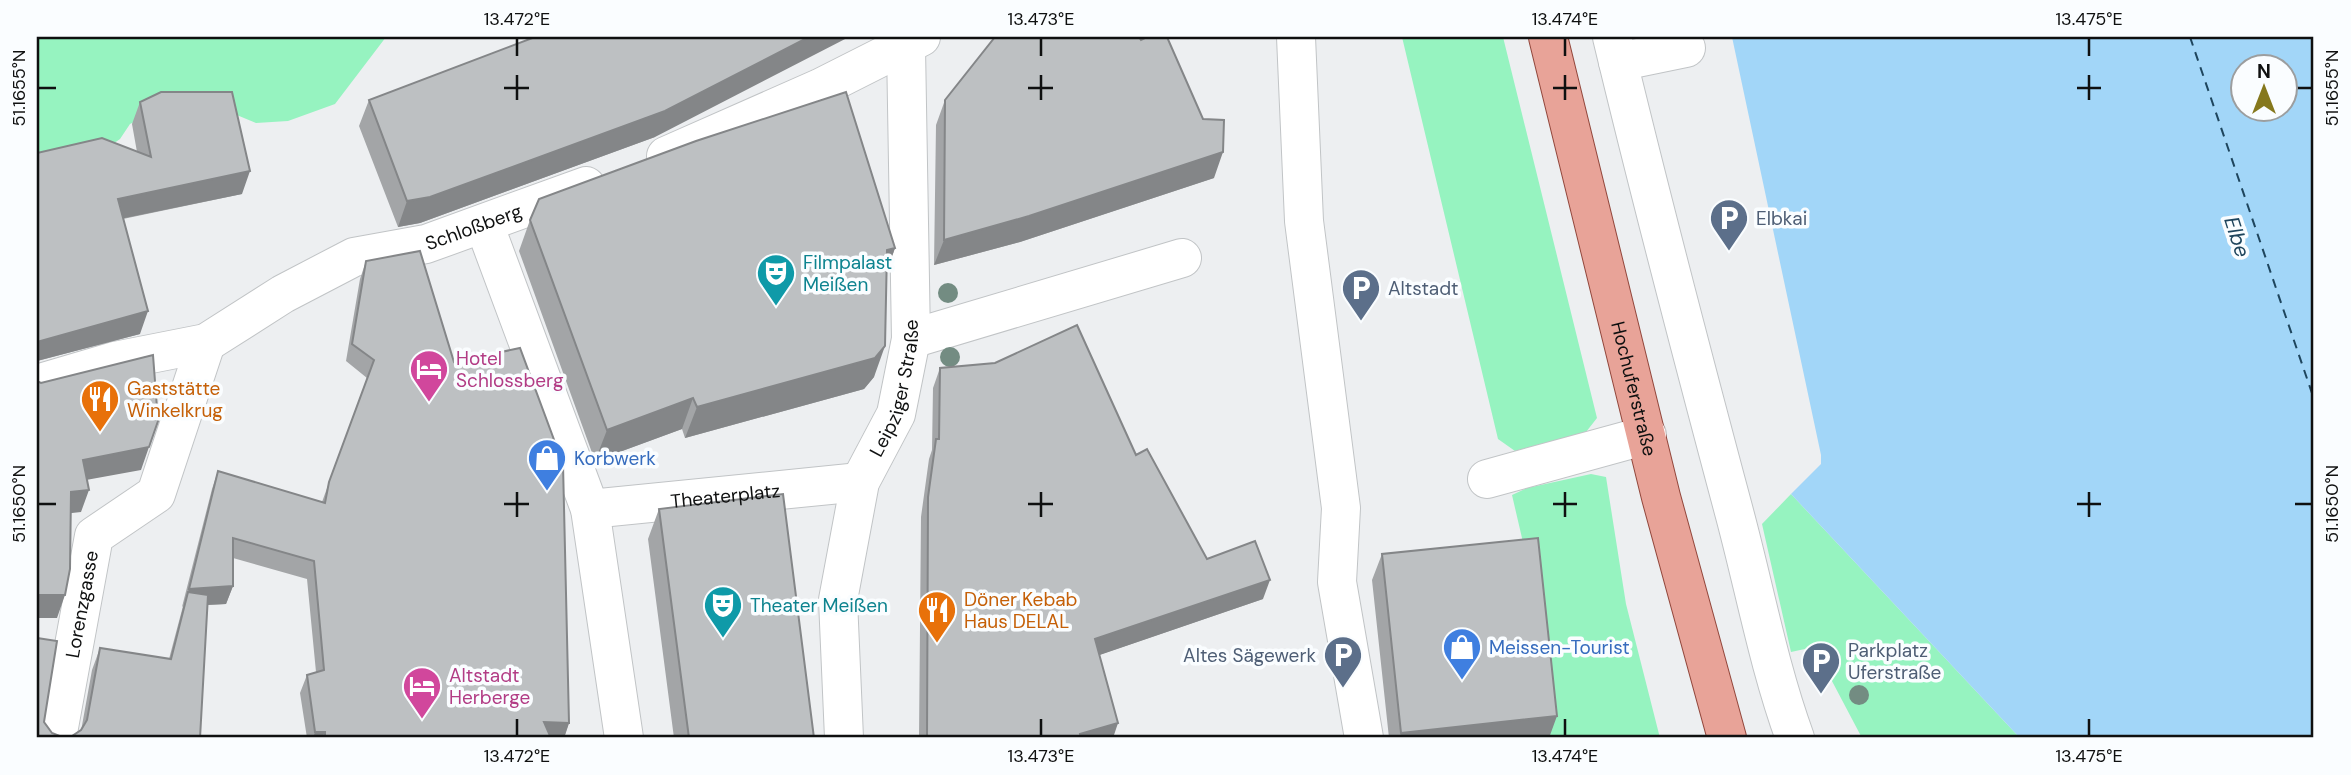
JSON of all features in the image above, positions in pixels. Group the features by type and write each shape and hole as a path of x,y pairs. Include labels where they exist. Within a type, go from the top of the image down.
{"main road":[{"name":"Hochuferstraße","path":"1548,37 1719,717 1727,738"}],"street":[{"path":"1296,37 1304,221 1341,508 1337,582 1364,738"},
{"name":"Schloßberg","path":"37,384 115,361 206,343 283,294 354,257 426,244 625,171 820,89 913,42"},
{"name":"Leipziger Straße","path":"844,738 838,600 860,482 896,414 911,339 913,42"},
{"path":"1686,48 1615,49 1680,316 1747,560 1781,699 1795,738"},
{"path":"484,224 590,509 624,738"},
{"path":"911,339 1182,258"},
{"name":"Lorenzgasse","path":"57,738 94,536 156,494 206,343"},
{"path":"1487,480 1647,435"},
{"name":"Theaterplatz","path":"590,509 860,482"}],"green space":[{"path":"37,37 386,37 335,104 288,121 256,123 232,113 152,113 130,124 120,139 100,153 37,168"},
{"path":"1402,37 1503,37 1597,418 1586,432 1515,451 1498,439"},
{"path":"1591,474 1606,477 1626,604 1660,738 1547,738 1528,564 1512,495 1527,488"},
{"path":"1791,494 2020,738 1862,738 1814,647 1791,652 1762,524"}],"water":[{"name":"Elbe","path":"1732,37 2314,37 2314,738 2020,738 1791,494 1821,464"}],"building":[{"path":"535,37 809,37 665,111 430,197 407,201 369,100"},
{"path":"995,37 1139,37 1141,40 1147,37 1167,37 1203,119 1224,120 1223,152 1029,216 944,240 945,100"},
{"path":"161,92 232,92 250,171 118,199 148,311 37,342 37,153 102,138 151,157 140,102"},
{"name":"Filmpalast Meißen","path":"846,92 895,248 887,250 885,346 875,358 697,407 693,398 607,430 530,220 539,199 696,141"},
{"path":"420,251 454,362 520,348 563,464 569,723 544,722 551,738 325,738 325,732 315,732 307,675 324,670 314,561 233,538 233,586 189,589 218,471 325,503 329,482 374,360 352,344 366,261"},
{"path":"1077,325 1136,455 1147,449 1207,559 1255,541 1270,580 1095,639 1118,723 1080,734 1081,738 927,738 928,497 936,439 939,439 940,368 995,363"},
{"path":"153,355 158,421 149,447 83,460 89,490 71,492 70,569 65,595 37,595 37,381 41,383"},
{"name":"Theater Meißen","path":"783,494 814,738 689,738 659,509"},
{"name":"Meissen-Tourist","path":"1538,538 1557,716 1401,733 1382,554"},
{"path":"188,592 208,595 200,738 37,738 37,638 57,641 44,722 52,733 62,737 72,736 81,730 87,720 100,648 171,659"}],"ferry route":[{"path":"2190,37 2314,399"}],"place":[{"name":"Elbkai","path":"1729,252"},
{"name":"Filmpalast Meißen","path":"776,307"},
{"name":"Altstadt","path":"1361,322"},
{"name":"Hotel Schlossberg","path":"429,403"},
{"name":"Gaststätte Winkelkrug","path":"100,433"},
{"name":"Korbwerk","path":"547,492"},
{"name":"Theater Meißen","path":"723,639"},
{"name":"Döner Kebab Haus DELAL","path":"937,644"},
{"name":"Meissen-Tourist","path":"1462,681"},
{"name":"Altes Sägewerk","path":"1343,689"},
{"name":"Parkplatz Uferstraße","path":"1821,695"},
{"name":"Altstadt Herberge","path":"422,720"}]}
